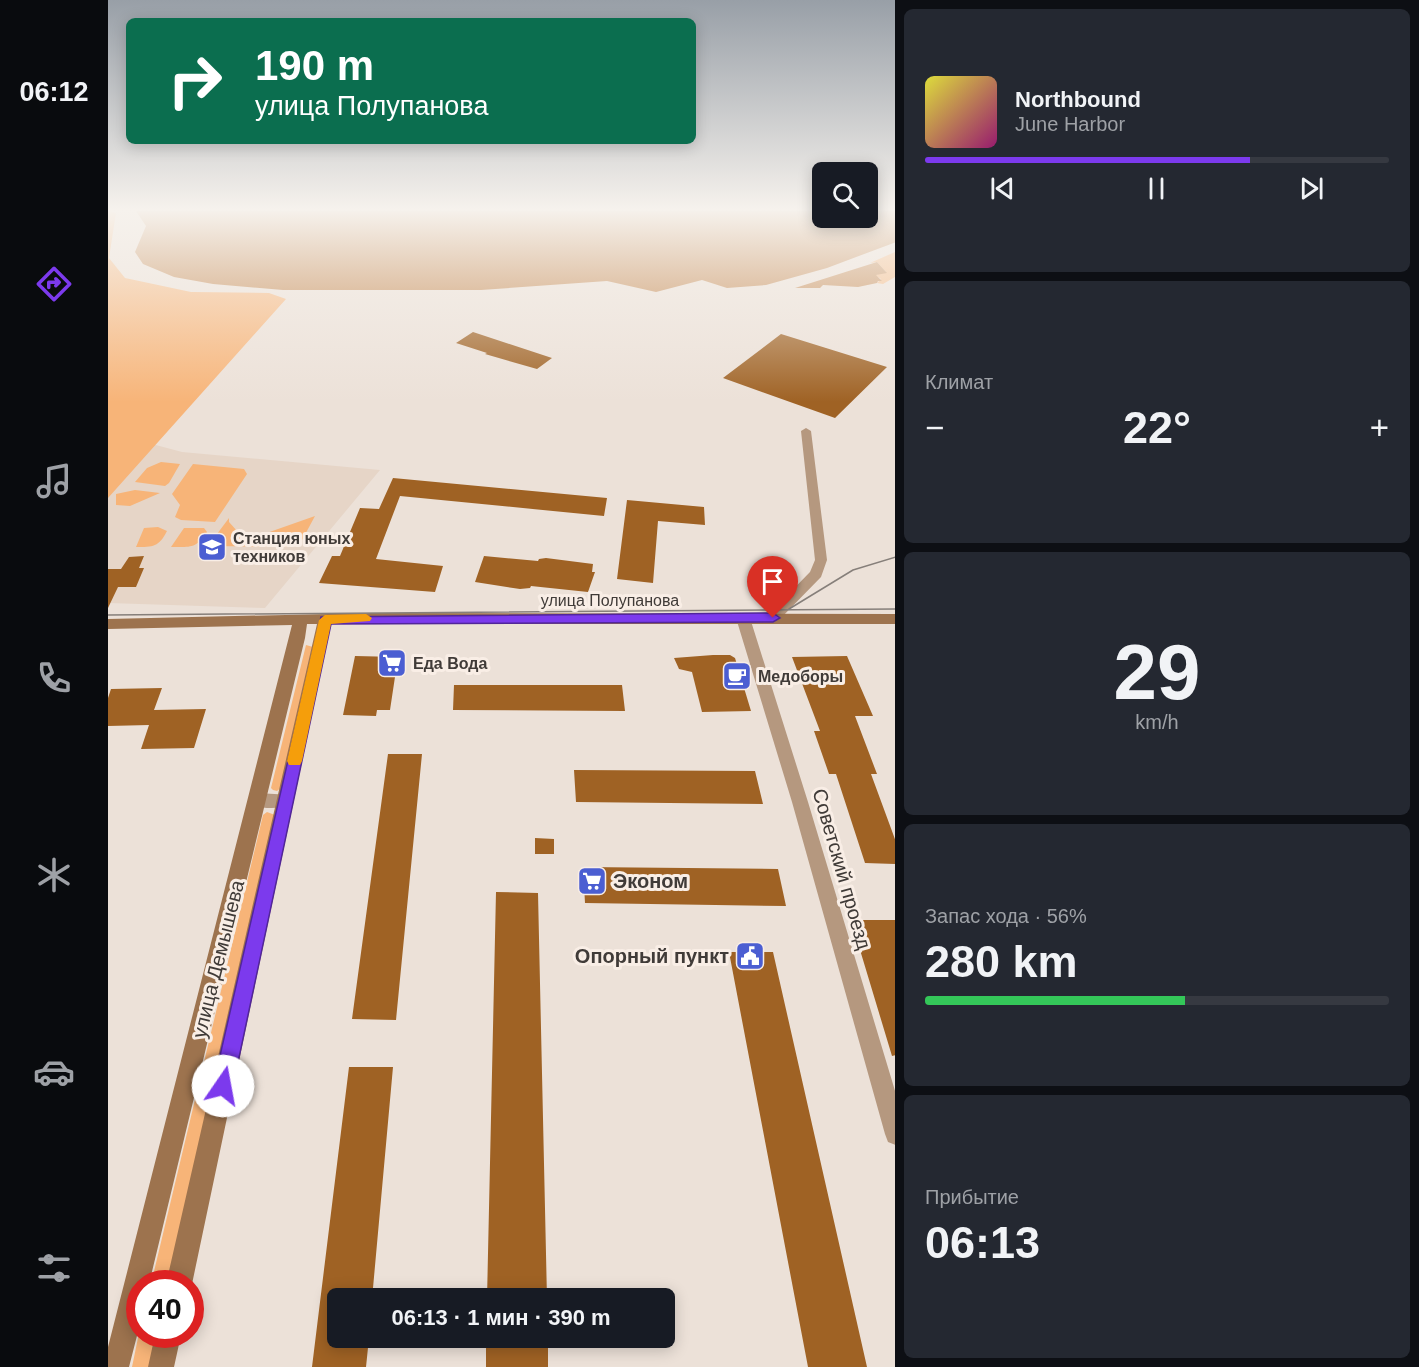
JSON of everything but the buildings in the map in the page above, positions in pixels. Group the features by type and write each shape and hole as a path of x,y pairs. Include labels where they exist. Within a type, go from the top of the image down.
{"street":[{"path":"773,618 816,574 821,560 806,431"},
{"name":"Советский проезд","path":"743,618 800,802 895,1131"},
{"name":"улица Полупанова","path":"300,620 895,619"},
{"path":"108,624 300,620"},
{"name":"улица Демышева","path":"116,1367 300,620"},
{"name":"улица Демышева","path":"182,1270 325,620"},
{"path":"257,800 286,800"},
{"path":"161,1367 165,1348"}],"shaded area":[{"path":"108,275 122,275 125,278 191,292 269,293 286,299 108,498"},
{"path":"169,275 803,275 766,285 727,288 702,280 656,292 607,281 481,290 283,290 213,284"},
{"path":"837,275 877,275 882,281 858,287 823,285 820,288 795,288"},
{"path":"875,275 895,275 895,277 883,284 877,283 881,279"},
{"name":"Станция юных техников","path":"152,444 182,452 380,470 265,608 108,603 108,491"},
{"path":"161,462 180,464 169,483 165,486 135,482 147,468"},
{"path":"193,464 244,469 247,474 215,522 181,520 175,517 180,505 172,494"},
{"path":"135,490 160,493 130,506 116,505 116,494"},
{"path":"315,516 301,542 293,547 208,546 229,518 229,522 238,532 261,535"},
{"path":"158,527 167,531 158,543 136,547 144,528"},
{"path":"184,528 204,528 207,532 200,542 192,546 171,547"},
{"path":"306,645 313,647 282,787 277,791 271,788"},
{"path":"267,812 275,815 172,1270 154,1270 263,815"},
{"path":"136,1348 155,1348 150,1367 132,1367"}],"tram line":[{"path":"789,609 853,570 895,557"},
{"path":"108,615 895,609"}],"slow traffic":[{"path":"295,761 325,620 366,618"}],"place":[{"name":"Станция юных техников","path":"212,547"},
{"name":"Еда Вода","path":"392,663"},
{"name":"Медоборы","path":"737,676"},
{"name":"Эконом","path":"592,881"},
{"name":"Опорный пункт","path":"750,956"}],"route":[{"path":"223,1086 323,638 325,620 773,618"}]}
